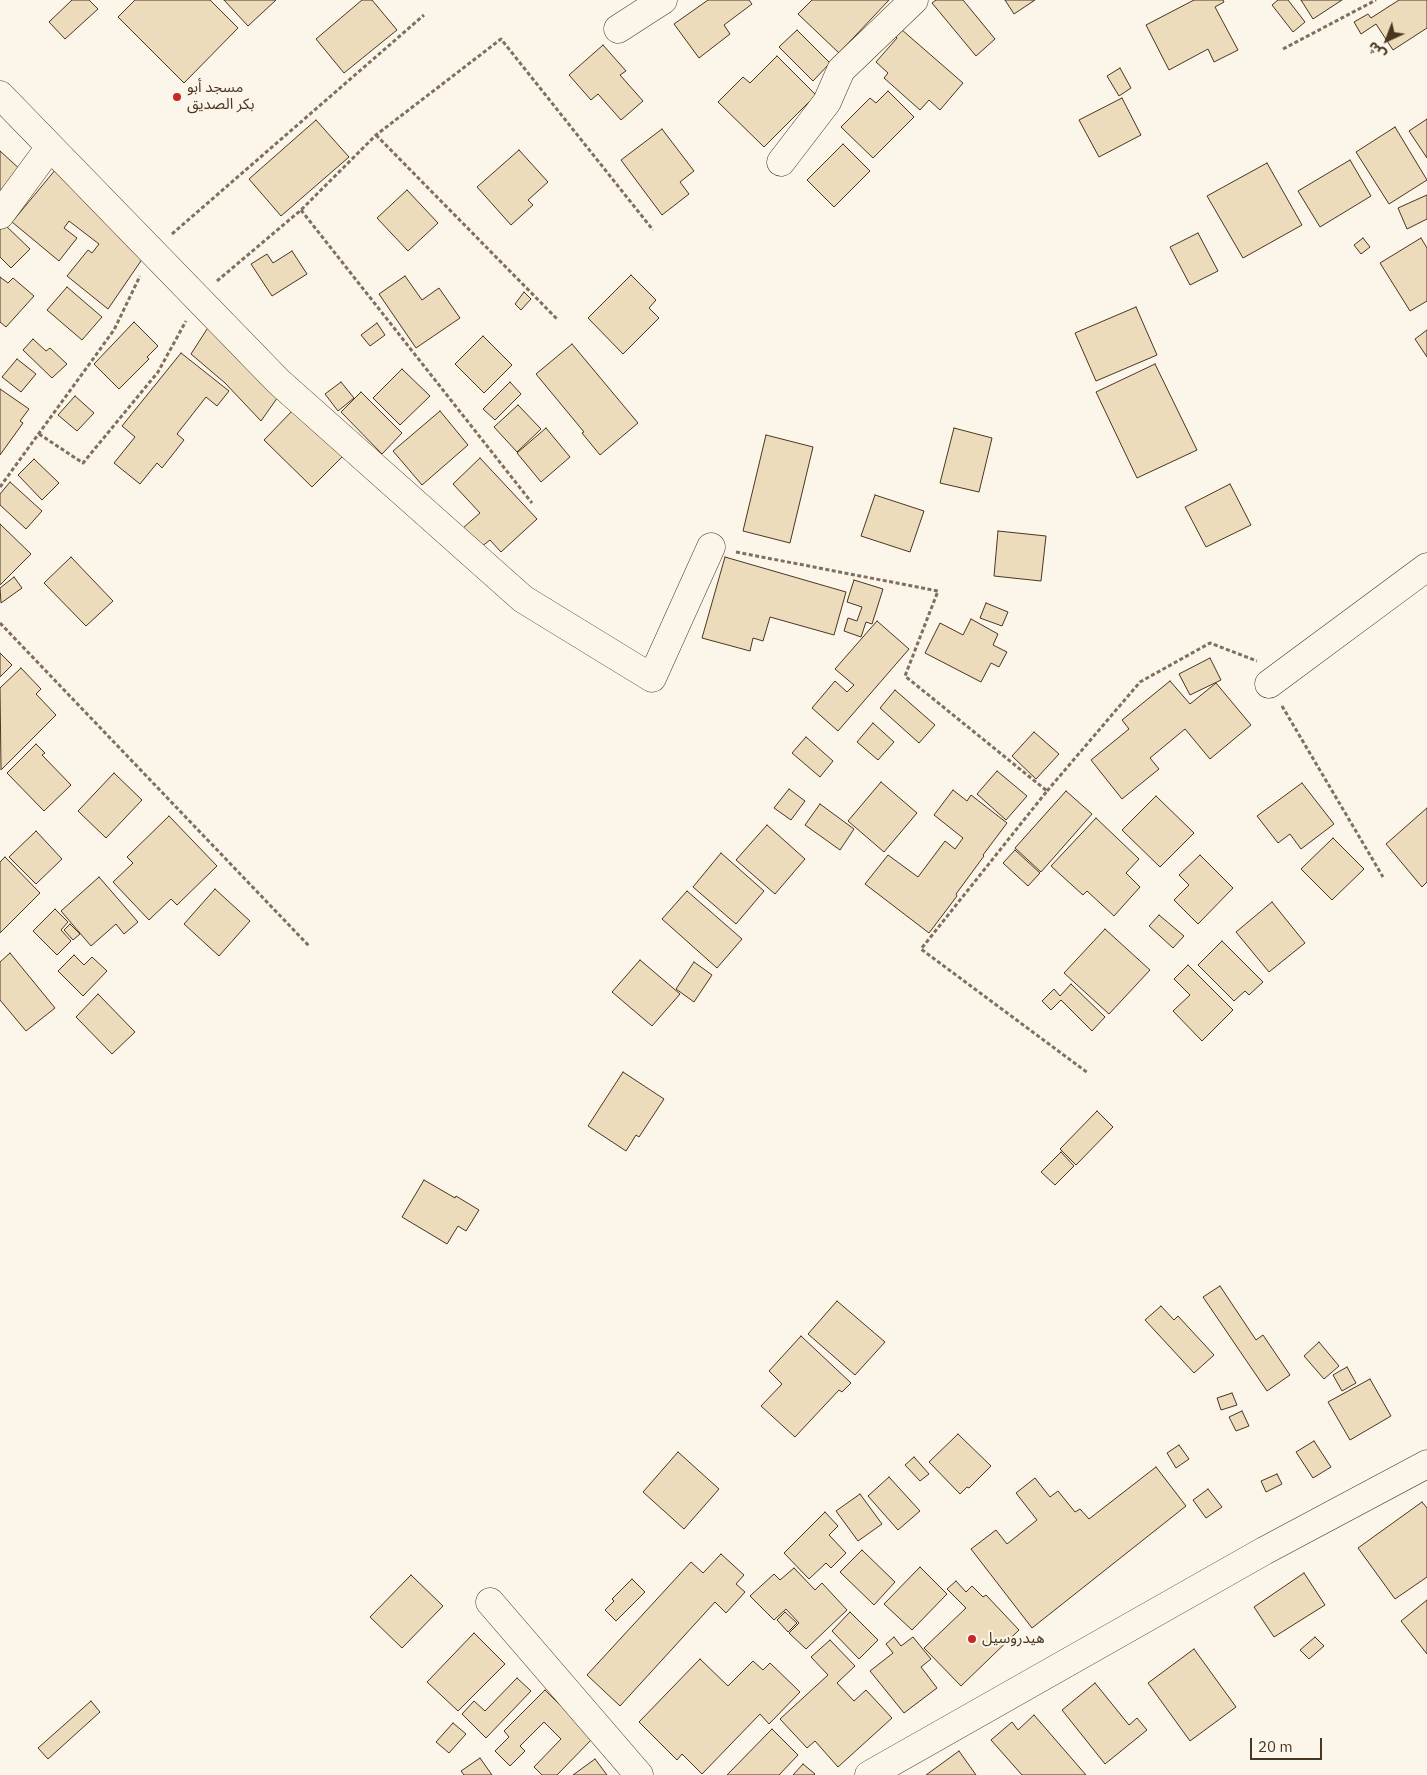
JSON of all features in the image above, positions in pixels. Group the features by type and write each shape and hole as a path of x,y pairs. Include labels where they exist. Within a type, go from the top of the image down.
{"street":[{"path":"618,29 662,0"},
{"path":"781,162 827,102 841,70 914,0"},
{"path":"0,95 279,382 523,599 652,678 711,547"},
{"path":"0,215 50,146"},
{"path":"1269,684 1427,567"},
{"path":"869,1775 1264,1551 1427,1464"},
{"path":"490,1602 639,1775"}],"path":[{"path":"1283,49 1376,0"},
{"path":"0,487 114,330 152,252 424,15"},
{"path":"39,434 83,463 158,372 197,298 301,210 376,136 501,40 653,230"},
{"path":"376,136 557,319"},
{"path":"301,210 532,503"},
{"path":"711,547 938,591 905,676 1048,791"},
{"path":"0,624 310,947"},
{"path":"1088,1073 921,949 1048,791 1140,682 1210,643 1270,666 1269,684 1383,877"}],"building":[{"path":"72,0 89,0 98,9 65,39 49,22"},
{"path":"135,0 210,0 238,28 184,83 118,17"},
{"path":"224,0 276,0 248,26"},
{"path":"362,0 372,0 397,30 344,73 316,39"},
{"path":"708,0 749,0 752,4 724,25 730,34 699,58 674,24"},
{"path":"812,0 889,0 839,53 798,14"},
{"path":"936,0 963,0 995,39 976,56 932,3"},
{"path":"1005,0 1035,0 1014,14"},
{"path":"1194,0 1223,0 1224,2 1215,7 1238,50 1214,62 1208,49 1169,70 1146,25"},
{"path":"1278,0 1288,0 1305,22 1293,32 1272,5"},
{"path":"1301,0 1342,0 1313,19"},
{"path":"1399,0 1427,0 1427,28 1393,50 1376,24 1361,34 1354,22 1368,14 1371,18"},
{"path":"894,23 963,83 940,110 929,100 920,110 884,78 888,73 876,62 897,38 888,30"},
{"path":"797,30 830,63 813,81 779,47"},
{"path":"603,45 626,71 620,75 643,101 621,120 598,94 591,100 569,75"},
{"path":"777,56 816,95 764,147 718,102 743,77 750,83"},
{"path":"1120,68 1131,88 1119,96 1107,76"},
{"path":"888,91 914,117 873,158 841,127 870,98 876,103"},
{"path":"1122,98 1141,135 1099,157 1079,120"},
{"path":"1427,119 1427,158 1409,131"},
{"path":"316,120 349,157 281,216 249,179"},
{"path":"1395,127 1427,180 1389,204 1356,152"},
{"path":"662,129 694,171 680,182 689,194 662,215 621,160"},
{"path":"843,144 870,171 834,207 807,180"},
{"path":"519,150 548,182 528,200 533,205 511,225 477,187"},
{"path":"0,151 23,172 0,197"},
{"path":"1350,160 1371,196 1320,227 1298,191"},
{"path":"1267,163 1302,225 1243,258 1207,196"},
{"path":"56,169 145,255 108,309 67,276 88,250 92,253 99,244 69,221 64,228 77,238 59,261 12,222"},
{"path":"407,190 438,223 408,251 377,218"},
{"path":"1427,195 1427,219 1407,229 1398,208"},
{"path":"4,224 30,249 11,268 0,257 0,227"},
{"path":"1198,233 1218,271 1190,285 1170,247"},
{"path":"1363,238 1370,247 1361,254 1354,245"},
{"path":"1421,238 1427,248 1427,301 1410,311 1380,263"},
{"path":"292,251 307,274 272,296 251,264 267,254 273,263"},
{"path":"631,275 656,300 649,308 659,318 623,354 588,318"},
{"path":"405,276 422,300 439,288 460,318 416,348 379,294"},
{"path":"0,277 8,283 13,278 34,296 6,327 0,322"},
{"path":"67,287 102,317 82,340 47,310"},
{"path":"524,292 531,299 521,310 515,304"},
{"path":"1136,307 1157,355 1096,381 1075,333"},
{"path":"134,322 158,346 147,357 149,359 119,389 94,364"},
{"path":"377,323 385,335 370,346 361,335"},
{"path":"209,326 280,394 261,421 225,383 191,354"},
{"path":"1427,330 1427,357 1415,339"},
{"path":"483,336 512,365 484,393 455,364"},
{"path":"33,339 46,351 50,348 67,364 52,378 23,350"},
{"path":"572,344 638,423 600,455 582,433 584,432 536,374"},
{"path":"181,353 229,391 217,406 206,397 177,434 184,440 162,468 157,463 140,484 114,463 135,437 122,426"},
{"path":"17,359 36,374 21,392 2,377"},
{"path":"1155,364 1197,450 1137,478 1096,392"},
{"path":"402,369 430,396 400,425 373,398"},
{"path":"341,382 354,398 338,411 325,394"},
{"path":"510,382 521,394 495,420 483,409"},
{"path":"0,389 29,409 20,421 23,423 0,455"},
{"path":"361,392 402,433 382,454 341,412"},
{"path":"75,396 94,413 77,431 58,415"},
{"path":"518,405 541,429 517,452 494,427"},
{"path":"296,407 345,454 312,487 264,440"},
{"path":"440,411 468,445 422,485 393,451"},
{"path":"546,428 570,457 541,482 517,453"},
{"path":"954,428 992,438 979,492 940,483"},
{"path":"766,435 813,447 790,543 743,531"},
{"path":"480,458 537,519 501,552 490,540 481,547 463,528 480,513 453,484"},
{"path":"34,459 59,483 42,500 18,475"},
{"path":"10,482 42,511 26,529 0,505 0,494"},
{"path":"1230,484 1251,525 1206,547 1185,507"},
{"path":"875,495 924,511 910,552 861,536"},
{"path":"0,524 31,554 0,585"},
{"path":"998,531 1046,536 1041,581 994,576"},
{"path":"71,557 113,601 86,626 44,583"},
{"path":"725,557 846,592 834,635 770,617 763,641 753,638 750,651 702,638"},
{"path":"14,577 22,588 1,603 0,588"},
{"path":"854,580 883,589 872,624 866,622 861,637 844,631 848,618 857,621 862,607 847,602"},
{"path":"986,603 1008,612 1002,626 980,618"},
{"path":"971,619 998,634 993,645 1007,652 999,667 991,663 981,682 925,653 940,623 963,635"},
{"path":"877,621 909,649 838,731 812,708 835,681 847,692 854,685 835,669"},
{"path":"0,653 12,665 0,677"},
{"path":"1210,658 1221,680 1190,695 1179,674"},
{"path":"21,668 41,689 36,694 56,715 1,770 0,688"},
{"path":"1170,681 1190,704 1216,683 1251,725 1210,759 1185,729 1150,758 1159,769 1122,799 1091,760 1129,729 1122,720"},
{"path":"895,690 935,725 919,743 880,708"},
{"path":"873,723 894,742 878,760 857,742"},
{"path":"1034,732 1059,754 1036,779 1012,756"},
{"path":"806,737 833,761 820,777 792,753"},
{"path":"36,744 45,753 42,755 71,785 44,811 7,773"},
{"path":"997,771 1027,796 1006,820 977,794"},
{"path":"114,773 142,800 106,838 78,811"},
{"path":"881,782 917,813 884,852 848,821"},
{"path":"1302,783 1334,824 1301,849 1290,834 1278,843 1257,816"},
{"path":"789,789 805,801 791,820 774,808"},
{"path":"953,790 967,801 971,795 1007,823 929,933 865,884 888,855 918,877 945,841 955,849 963,838 934,815"},
{"path":"1066,791 1092,814 1041,872 1015,848"},
{"path":"1156,796 1194,833 1160,867 1122,830"},
{"path":"820,804 854,829 840,850 805,825"},
{"path":"1427,808 1427,882 1422,887 1386,844"},
{"path":"169,816 217,866 177,905 171,899 149,920 113,882 133,863 127,857"},
{"path":"1096,818 1139,859 1126,873 1140,887 1114,916 1087,891 1083,895 1051,866"},
{"path":"767,825 805,859 775,894 736,860"},
{"path":"36,831 62,859 36,884 9,857"},
{"path":"1333,838 1364,869 1332,900 1301,869"},
{"path":"1015,850 1040,873 1028,886 1003,863"},
{"path":"721,853 764,891 736,924 693,887"},
{"path":"1200,855 1233,888 1198,924 1174,900 1189,885 1179,875"},
{"path":"5,857 40,893 0,933 0,862"},
{"path":"99,877 138,922 124,934 116,924 91,946 61,911"},
{"path":"215,889 250,921 219,956 184,924"},
{"path":"687,891 742,939 717,968 662,919"},
{"path":"1272,902 1305,943 1269,972 1236,932"},
{"path":"55,909 68,922 61,930 71,941 57,955 33,931"},
{"path":"1159,915 1184,936 1173,948 1149,926"},
{"path":"70,924 80,934 73,940 64,930"},
{"path":"1105,929 1150,970 1109,1014 1064,973"},
{"path":"1222,941 1263,982 1249,995 1245,991 1234,1001 1198,965"},
{"path":"10,953 55,1008 26,1031 0,1000 0,962"},
{"path":"74,955 84,965 92,957 107,971 83,996 58,971"},
{"path":"640,960 680,994 652,1026 612,992"},
{"path":"694,962 712,975 694,1002 676,989"},
{"path":"1188,965 1233,1010 1202,1041 1173,1011 1190,995 1174,979"},
{"path":"1071,984 1105,1017 1092,1031 1061,1000 1051,1010 1042,1001 1054,989 1060,996"},
{"path":"98,994 135,1032 112,1054 76,1017"},
{"path":"623,1072 664,1099 639,1137 636,1135 626,1151 588,1126"},
{"path":"1097,1111 1113,1127 1076,1165 1060,1149"},
{"path":"1061,1152 1074,1166 1055,1185 1041,1172"},
{"path":"424,1180 479,1210 466,1231 458,1226 447,1244 402,1217"},
{"path":"1220,1286 1256,1340 1263,1335 1290,1375 1267,1391 1203,1297"},
{"path":"837,1301 885,1342 855,1375 808,1334"},
{"path":"1161,1306 1174,1320 1178,1316 1214,1355 1194,1373 1145,1320"},
{"path":"801,1336 851,1383 842,1392 839,1390 795,1437 761,1406 782,1384 769,1371"},
{"path":"1319,1342 1339,1366 1324,1379 1304,1356"},
{"path":"1347,1367 1356,1383 1342,1391 1333,1375"},
{"path":"1370,1379 1391,1416 1350,1440 1328,1402"},
{"path":"1232,1393 1237,1405 1221,1410 1217,1398"},
{"path":"1242,1411 1249,1426 1236,1431 1229,1417"},
{"path":"958,1434 991,1466 969,1488 967,1487 960,1494 929,1462"},
{"path":"1314,1441 1331,1467 1313,1478 1296,1452"},
{"path":"1179,1445 1189,1459 1176,1468 1167,1453"},
{"path":"678,1452 719,1489 684,1529 643,1492"},
{"path":"914,1457 929,1474 920,1481 905,1465"},
{"path":"1156,1467 1186,1506 1032,1628 971,1549 996,1530 1007,1544 1037,1520 1016,1493 1035,1478 1050,1497 1058,1491 1075,1512 1080,1509 1089,1519"},
{"path":"1277,1474 1282,1484 1266,1492 1261,1481"},
{"path":"889,1477 920,1511 898,1530 868,1496"},
{"path":"1208,1489 1222,1507 1206,1518 1193,1500"},
{"path":"860,1494 882,1524 858,1541 836,1511"},
{"path":"1422,1502 1427,1508 1427,1577 1395,1599 1358,1548"},
{"path":"825,1512 838,1526 829,1535 846,1553 831,1568 826,1563 809,1579 784,1553"},
{"path":"862,1550 895,1582 874,1605 840,1572"},
{"path":"721,1554 744,1575 736,1584 745,1592 726,1613 715,1602 620,1706 587,1675 691,1562 703,1573"},
{"path":"920,1567 947,1594 912,1630 884,1604"},
{"path":"794,1568 815,1590 822,1583 847,1610 806,1649 789,1633 799,1623 786,1609 774,1620 750,1596 774,1574 780,1580"},
{"path":"1304,1573 1325,1605 1274,1637 1254,1607"},
{"path":"411,1575 443,1606 402,1648 370,1617"},
{"path":"632,1579 645,1592 616,1621 605,1610 614,1601 612,1599"},
{"name":"هيدروسيل","path":"956,1581 966,1592 972,1586 983,1597 986,1595 1019,1630 961,1686 924,1648 966,1608 947,1589"},
{"path":"1427,1600 1427,1654 1401,1621"},
{"path":"785,1612 797,1623 788,1632 777,1620"},
{"path":"850,1612 878,1640 859,1659 832,1631"},
{"path":"474,1633 505,1664 458,1711 427,1682"},
{"path":"894,1637 901,1646 913,1637 931,1659 921,1667 937,1688 904,1713 870,1671 893,1653 886,1644"},
{"path":"1315,1637 1324,1646 1309,1659 1300,1650"},
{"path":"830,1640 855,1666 837,1683 854,1701 866,1690 892,1718 838,1767 815,1741 807,1748 780,1719 828,1675 811,1657"},
{"path":"1194,1649 1236,1707 1190,1741 1148,1683"},
{"path":"700,1659 728,1686 753,1661 763,1670 770,1663 800,1692 769,1724 760,1714 702,1774 682,1754 677,1760 639,1722"},
{"path":"517,1678 531,1691 486,1738 462,1714 474,1701 485,1711"},
{"path":"1095,1683 1129,1725 1137,1718 1147,1730 1105,1764 1062,1710"},
{"path":"545,1690 593,1738 557,1775 542,1775 534,1767 561,1739 544,1722 520,1746 525,1751 510,1766 495,1751 509,1737 504,1731"},
{"path":"91,1701 100,1712 48,1759 38,1748"},
{"path":"1034,1715 1086,1775 1022,1775 991,1740 1012,1722 1018,1730"},
{"path":"453,1723 466,1734 449,1753 436,1742"},
{"path":"772,1729 798,1755 779,1775 727,1775"},
{"path":"959,1751 976,1775 926,1775"},
{"path":"480,1758 492,1775 464,1775 461,1771"},
{"path":"595,1759 607,1775 573,1775"},
{"path":"803,1764 815,1774 793,1775"}],"place":[{"name":"مسجد أبو بكر الصديق","path":"177,97"},
{"name":"هيدروسيل","path":"972,1639"}]}
